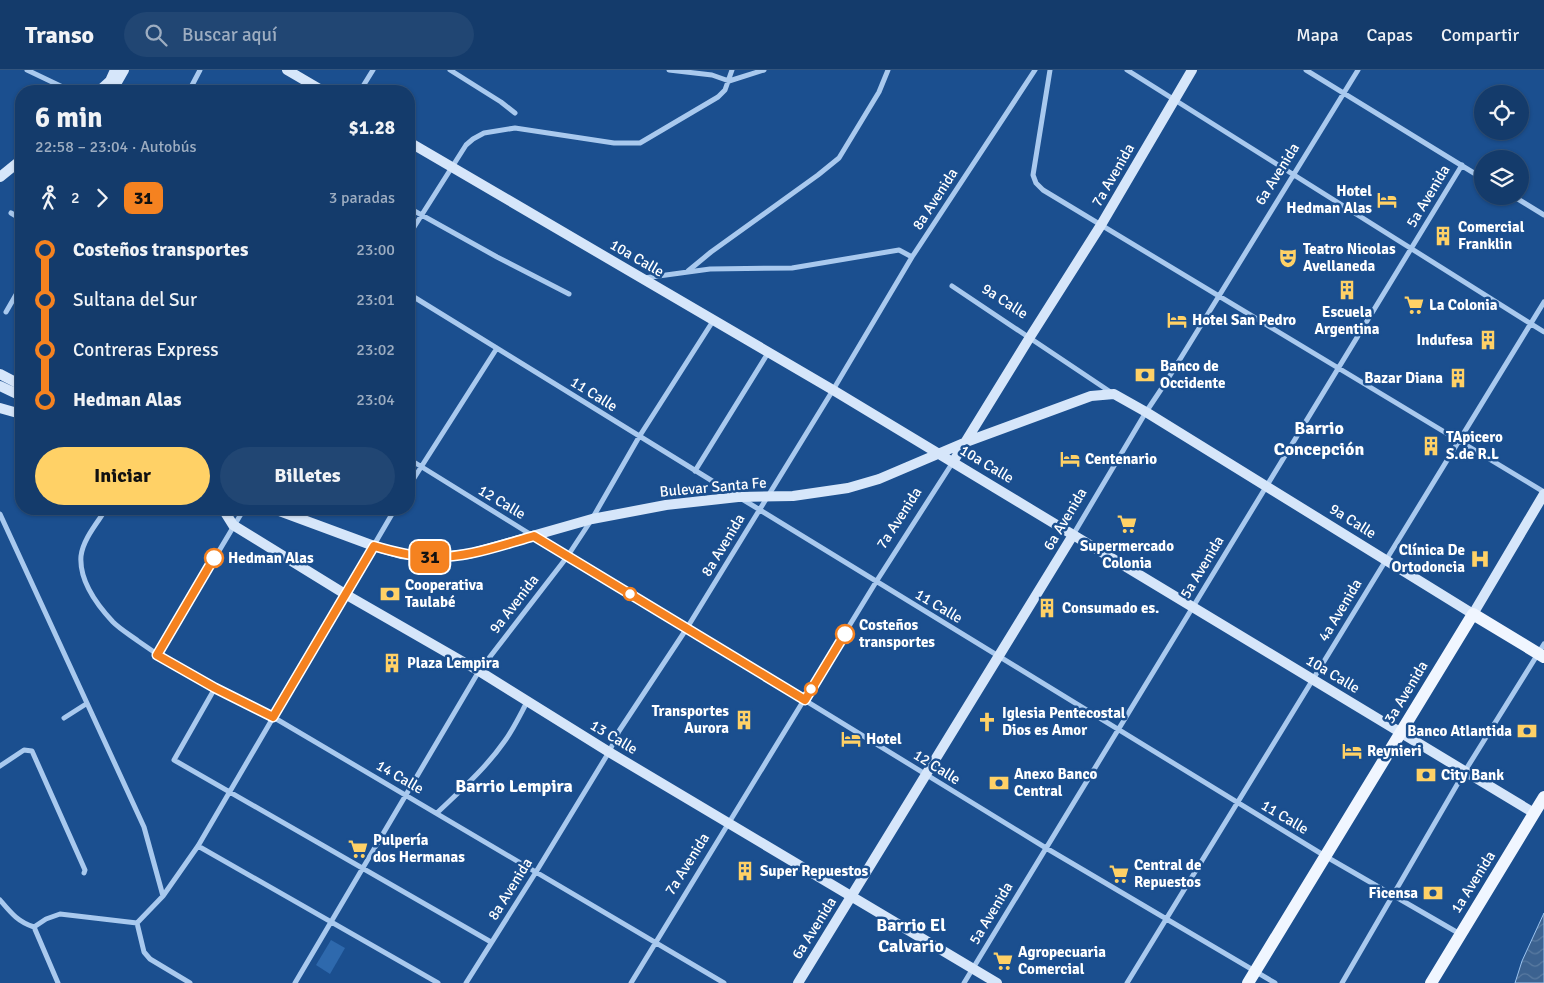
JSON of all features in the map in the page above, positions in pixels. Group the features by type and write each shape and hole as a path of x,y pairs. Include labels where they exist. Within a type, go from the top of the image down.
{"main road":[{"name":"9a Calle","path":"1473,614 1542,652"},
{"name":"3a Avenida","path":"1248,983 1473,614"},
{"name":"1a Avenida","path":"1431,983 1460,934 1539,816 1544,797"}],"street":[{"path":"27,70 58,85"},
{"path":"106,85 110,81 115,70"},
{"path":"115,85 124,70"},
{"path":"193,85 200,70"},
{"path":"287,70 312,85"},
{"path":"364,85 373,70"},
{"path":"450,70 515,113"},
{"path":"669,70 712,76 729,81 764,70"},
{"path":"415,225 466,145 472,139 484,133 515,128 614,143 640,143 718,97 726,90 732,70"},
{"path":"688,271 839,158 882,88 888,70"},
{"name":"8a Avenida","path":"466,983 536,872 619,731 687,628 912,257 1034,70"},
{"path":"1050,70 1033,175 1036,183 1043,190 1544,493"},
{"path":"1127,70 1544,332"},
{"name":"7a Avenida","path":"631,983 876,582 1102,225 1192,70"},
{"path":"1306,70 1474,173"},
{"name":"6a Avenida","path":"798,983 1073,535 1146,412 1358,70"},
{"name":"10a Calle","path":"415,146 640,279 833,390 1539,816"},
{"path":"0,169 15,158"},
{"path":"0,177 15,165"},
{"name":"5a Avenida","path":"964,983 1462,165"},
{"path":"1528,205 1544,215"},
{"path":"415,212 497,258 569,294"},
{"path":"11,213 15,215"},
{"path":"640,279 688,271 792,268 899,250 912,257"},
{"name":"9a Calle","path":"952,286 1114,394"},
{"path":"6,312 15,296"},
{"name":"11 Calle","path":"415,298 1325,856 1460,934"},
{"name":"4a Avenida","path":"1127,983 1544,302"},
{"name":"9a Avenida","path":"295,983 479,671 566,556 592,518 639,436 713,321"},
{"path":"415,476 497,348"},
{"path":"696,471 768,352"},
{"path":"0,374 15,382"},
{"path":"0,386 15,393"},
{"path":"1114,394 1146,412"},
{"name":"Bulevar Santa Fe","path":"290,515 401,554 427,557 468,554 592,518 666,505 738,497 793,496 848,488 879,479 966,442 1091,396 1114,394"},
{"path":"0,408 15,412"},
{"name":"9a Calle","path":"1146,412 1473,614"},
{"name":"12 Calle","path":"415,463 1046,848 1276,983"},
{"name":"3a Avenida","path":"1473,614 1544,493"},
{"path":"0,514 144,827 163,896"},
{"name":"14 Calle","path":"102,515 81,555 84,573 92,597 114,624 157,655 215,688 273,717 724,983"},
{"name":"13 Calle","path":"227,515 234,525 345,594 479,671 608,752 997,983"},
{"path":"157,655 240,515"},
{"path":"137,924 163,896 198,846 392,515"},
{"path":"1342,983 1465,771 1542,652"},
{"path":"215,688 174,760 491,942"},
{"path":"437,813 493,756 505,741 528,701"},
{"path":"64,718 86,704"},
{"path":"0,766 24,750 32,751 86,870 84,873"},
{"path":"198,846 438,983"},
{"path":"0,900 17,920 34,927 46,919 60,914 137,924"},
{"path":"137,924 144,952 150,959 190,983"},
{"path":"34,927 58,983"}],"shaded area":[{"path":"331,940 345,948 330,974 316,965"}],"water":[{"path":"1544,913 1544,983 1515,983 1522,961"}],"bus line":[{"name":"31","path":"214,558 157,655 215,688 273,717 374,546 401,554 427,557 449,556 468,554 534,536 805,700 845,634"}],"place":[{"name":"Hotel Hedman Alas","path":"1387,200"},
{"name":"Comercial Franklin","path":"1443,236"},
{"name":"Teatro Nicolas Avellaneda","path":"1288,258"},
{"name":"Escuela Argentina","path":"1347,290"},
{"name":"La Colonia","path":"1414,305"},
{"name":"Hotel San Pedro","path":"1177,320"},
{"name":"Indufesa","path":"1488,340"},
{"name":"Banco de Occidente","path":"1145,375"},
{"name":"Bazar Diana","path":"1458,378"},
{"name":"TApicero S.de R.L","path":"1431,446"},
{"name":"Centenario","path":"1070,459"},
{"name":"Supermercado Colonia","path":"1127,524"},
{"name":"Hedman Alas","path":"214,558"},
{"name":"Clínica De Ortodoncia","path":"1480,559"},
{"name":"Cooperativa Taulabé","path":"390,594"},
{"name":"Consumado es.","path":"1047,608"},
{"name":"Costeños transportes","path":"845,634"},
{"name":"Plaza Lempira","path":"392,663"},
{"name":"Transportes Aurora","path":"744,720"},
{"name":"Iglesia Pentecostal Dios es Amor","path":"987,722"},
{"name":"Banco Atlantida","path":"1527,731"},
{"name":"Hotel","path":"851,739"},
{"name":"Reynieri","path":"1352,751"},
{"name":"City Bank","path":"1426,775"},
{"name":"Anexo Banco Central","path":"999,783"},
{"name":"Pulpería dos Hermanas","path":"358,849"},
{"name":"Super Repuestos","path":"745,871"},
{"name":"Central de Repuestos","path":"1119,874"},
{"name":"Ficensa","path":"1433,893"},
{"name":"Agropecuaria Comercial","path":"1003,961"}],"district":[{"name":"Barrio Concepción","path":"1319,438"},
{"name":"Barrio Lempira","path":"514,786"},
{"name":"Barrio El Calvario","path":"911,935"}]}
